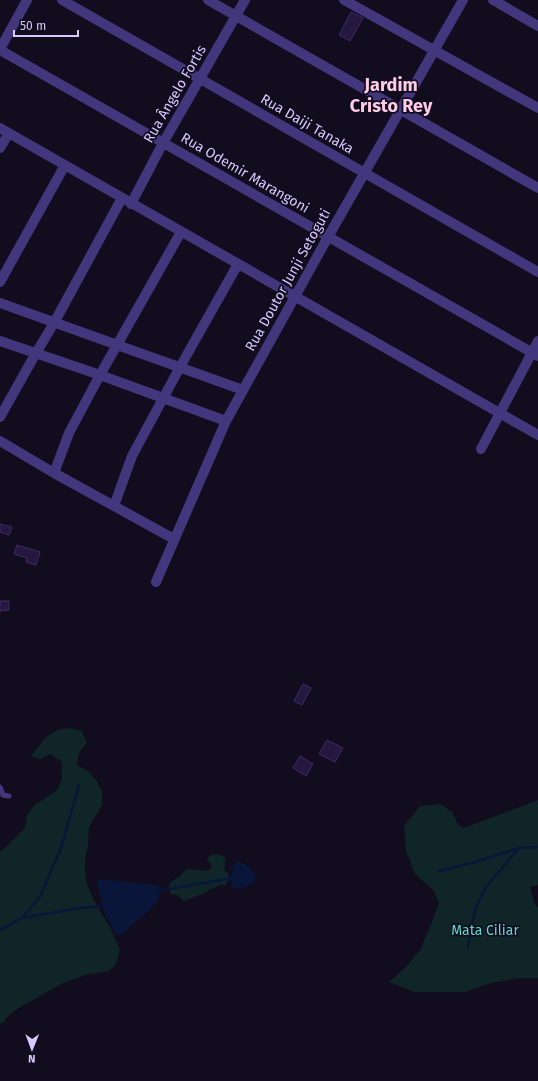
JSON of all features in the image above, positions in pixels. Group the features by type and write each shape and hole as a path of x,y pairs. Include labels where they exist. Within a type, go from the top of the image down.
{"street":[{"path":"0,49 27,0"},
{"name":"Rua Daiji Tanaka","path":"62,0 538,272"},
{"path":"208,0 538,188"},
{"name":"Rua Ângelo Fortis","path":"131,204 163,143 245,0"},
{"path":"344,0 538,108"},
{"name":"Rua Doutor Junji Setoguti","path":"156,582 226,421 364,173 463,0"},
{"path":"492,0 538,26"},
{"name":"Rua Odemir Marangoni","path":"0,49 535,354"},
{"path":"0,148 4,131 538,436"},
{"path":"0,282 65,165"},
{"path":"0,417 122,198"},
{"path":"54,473 69,433 181,232"},
{"path":"114,506 132,456 238,264"},
{"path":"0,303 243,390"},
{"path":"0,341 100,375 226,421"},
{"path":"481,448 535,354 538,341"},
{"path":"0,441 54,473 174,539"}],"lane":[{"path":"0,787 4,795 9,796"}],"green space":[{"path":"69,728 82,731 87,743 79,753 77,765 88,771 97,781 102,792 102,805 89,827 85,871 87,884 92,896 111,929 120,950 116,964 109,971 85,975 61,984 17,1009 0,1024 0,851 25,828 27,815 35,805 56,791 62,780 62,762 50,754 40,759 31,756 46,737 57,730"},
{"name":"Mata Ciliar","path":"538,800 538,885 530,887 535,905 538,907 538,978 520,978 491,983 465,992 415,992 389,982 404,969 420,950 439,903 433,890 415,874 406,851 404,826 420,806 441,804 453,813 458,825 464,828"},
{"path":"219,854 225,858 224,870 228,873 229,877 226,885 220,885 205,893 184,901 177,895 170,894 169,885 185,870 190,869 207,871 211,869 211,865 207,859 210,855"}],"water":[{"path":"239,861 253,871 255,881 242,888 232,888 231,879 233,867 234,864"},
{"path":"101,879 155,885 159,887 160,894 155,904 150,909 119,935 116,934 105,915 97,883 98,880"}],"building":[{"path":"351,12 363,18 350,41 339,35"},
{"path":"0,524 12,527 9,535 0,532"},
{"path":"17,545 40,552 36,565 26,562 27,558 14,554"},
{"path":"0,601 9,601 9,610 0,611"},
{"path":"303,684 311,688 302,705 294,701"},
{"path":"327,740 343,748 335,762 319,754"},
{"path":"300,756 313,764 306,776 293,768"}],"waterway":[{"path":"0,930 22,918 40,897 61,848 79,785"},
{"path":"439,871 475,862 519,848 538,847"},
{"path":"468,947 475,909 486,887 519,848"},
{"path":"157,891 233,878"},
{"path":"22,918 80,908 104,906"}],"district":[{"name":"Jardim Cristo Rey","path":"391,95"}]}
